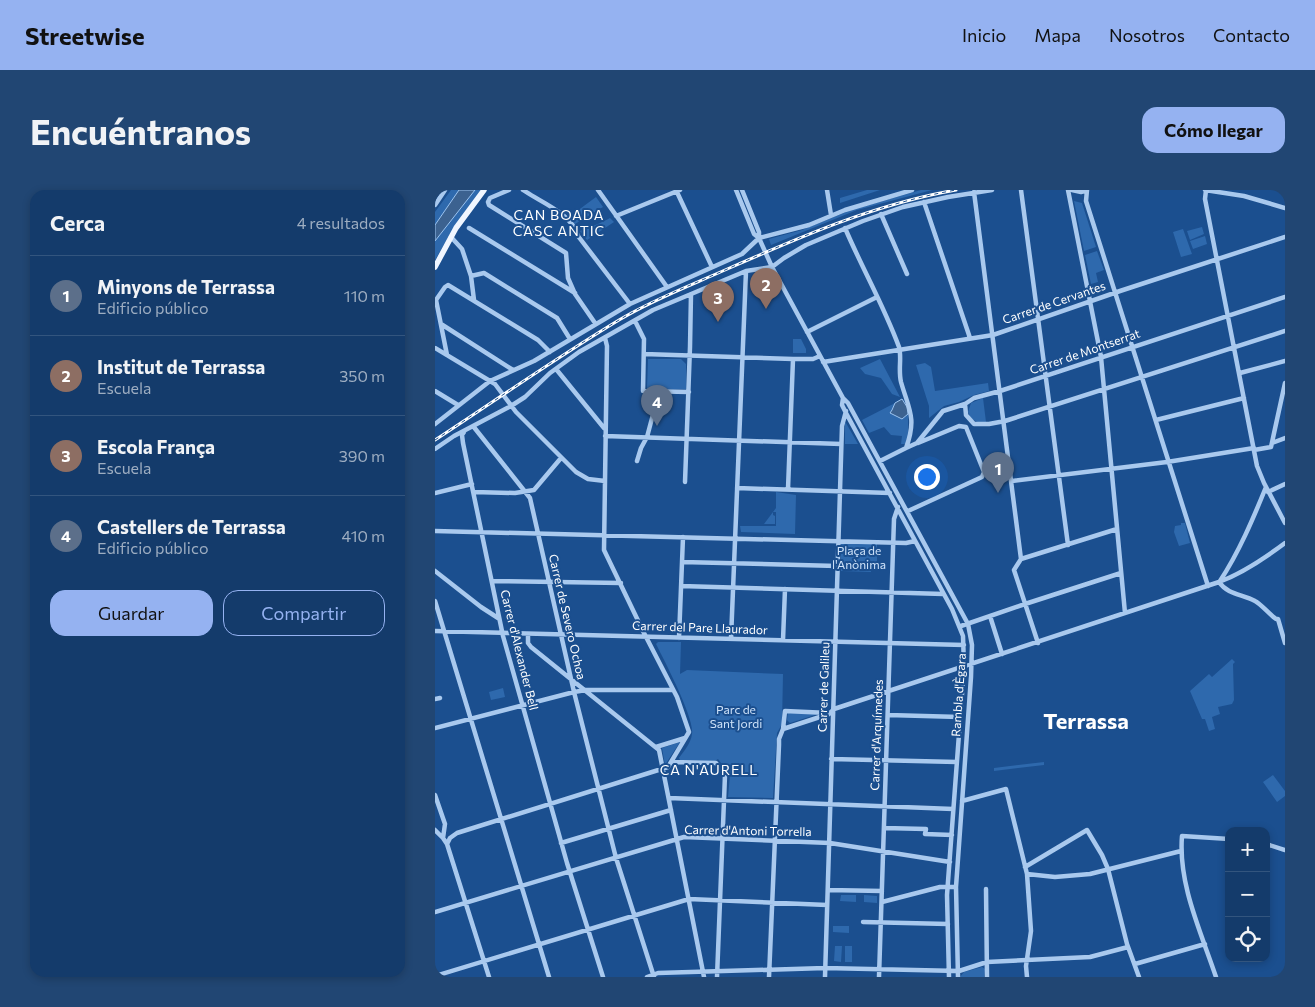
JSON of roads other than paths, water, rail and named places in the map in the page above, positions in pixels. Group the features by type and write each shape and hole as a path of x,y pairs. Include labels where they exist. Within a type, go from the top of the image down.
{"main road":[{"path":"435,267 451,237 485,190"}],"street":[{"path":"435,205 445,190"},
{"path":"509,190 490,198 489,205 566,253 567,278 575,294 595,323"},
{"path":"523,190 567,218 578,236 630,304"},
{"path":"598,190 667,287"},
{"path":"616,216 678,190 712,267"},
{"path":"737,190 754,234 759,238"},
{"path":"742,190 759,232 759,238"},
{"path":"827,190 831,215"},
{"path":"435,424 491,381 534,361 595,323 630,304 742,254 759,238 809,225 869,202 913,190"},
{"path":"435,449 511,406 525,397 556,369 579,352 653,310 745,271 772,267 806,245 881,214 924,202 992,190"},
{"path":"1021,190 1068,545"},
{"path":"1125,613 1101,357 1070,190 1081,192 1087,190 1087,200 1208,586"},
{"path":"1285,208 1244,196 1206,190 1205,198 1257,466 1285,524"},
{"path":"975,192 1021,559 1014,570 1038,643"},
{"path":"924,202 970,338"},
{"path":"881,214 907,274"},
{"path":"469,228 575,294"},
{"path":"845,228 900,350 899,374 910,406 912,422 905,448"},
{"path":"451,237 462,249 471,276 474,300"},
{"name":"Carrer de Cervantes","path":"823,362 970,338 993,336 1116,292 1285,237"},
{"name":"Rambla d'Ègara","path":"759,238 772,267 823,362 843,398 849,403 908,511 968,624 972,638 972,664 957,887 958,977"},
{"path":"731,639 745,271"},
{"path":"471,276 484,273 557,318 570,339"},
{"path":"447,355 436,300 447,286 474,300 538,340 550,352"},
{"path":"685,482 691,294"},
{"path":"807,332 877,297"},
{"name":"Carrer de Montserrat","path":"905,448 917,443 941,412 965,404 974,398 1000,392 1285,297"},
{"path":"635,320 644,339 643,391 689,392"},
{"path":"441,324 513,370"},
{"path":"965,404 965,415 974,424 1005,421 1285,331"},
{"path":"447,844 450,838 457,833 668,767 689,732 673,690 604,550 607,346 605,338"},
{"path":"435,348 491,381 511,406 561,458 582,476 596,481 605,481"},
{"path":"644,354 793,359 813,359 820,356"},
{"path":"788,490 793,359"},
{"path":"1240,373 1285,361"},
{"path":"556,369 605,429"},
{"path":"1271,445 1285,383"},
{"path":"435,390 459,405"},
{"path":"637,460 647,437 659,392"},
{"name":"Carrer de Galileu","path":"825,977 837,542 842,422 846,413 843,398"},
{"path":"1156,420 1244,398"},
{"path":"597,417 602,416 605,412"},
{"path":"846,413 850,416 856,416"},
{"name":"Rambla d'Ègara","path":"846,413 961,626 964,645 964,667 948,887 949,974"},
{"name":"Carrer de Severo Ochoa","path":"473,426 530,498 574,692 616,858 654,976"},
{"path":"880,461 905,448 959,426 968,429 984,472 983,475 908,511"},
{"name":"Carrer d'Alexander Bell","path":"465,431 462,438 502,633 561,843 603,977"},
{"path":"605,436 841,444"},
{"path":"1012,481 1169,462 1254,449 1271,445 1285,438"},
{"path":"474,492 515,493 533,490 561,458"},
{"path":"435,493 472,484"},
{"path":"1268,492 1285,484"},
{"path":"1219,582 1257,510 1266,486"},
{"path":"737,488 898,494"},
{"name":"Carrer d'Arquímedes","path":"879,977 891,643 893,519 900,503 898,494"},
{"path":"1021,559 1117,529"},
{"path":"435,530 837,542 906,543 915,541"},
{"path":"679,638 683,537"},
{"path":"769,977 779,739 783,729 785,711 833,711 1208,586 1241,571 1285,543"},
{"path":"682,562 837,566"},
{"path":"436,573 481,607 499,618"},
{"path":"961,626 1121,574"},
{"path":"492,581 621,583"},
{"path":"1219,582 1224,588 1256,601 1278,619 1285,643"},
{"path":"681,586 943,594"},
{"path":"783,640 785,589"},
{"path":"435,601 549,977"},
{"path":"990,616 1002,654"},
{"path":"1278,619 1285,616"},
{"name":"Carrer del Pare Llaurador","path":"435,631 964,645"},
{"path":"528,634 528,643 531,647 587,690 659,750 703,974"},
{"path":"435,728 574,692 587,690 673,690"},
{"path":"783,729 833,711"},
{"path":"888,715 960,717"},
{"path":"656,748 685,738"},
{"path":"831,759 957,762"},
{"path":"671,762 716,763 725,775 717,974"},
{"path":"962,801 1006,789 1027,874 1031,931 1027,977"},
{"path":"435,794 445,824 443,838"},
{"path":"669,798 953,809"},
{"path":"561,843 671,810"},
{"path":"884,828 926,830 925,834 952,835"},
{"path":"435,830 447,844 489,977"},
{"path":"1025,867 1087,830 1109,870 1128,947 1139,977"},
{"path":"1216,977 1188,892 1181,851 1182,836 1225,839"},
{"name":"Carrer d'Antoni Torrella","path":"435,912 684,837 830,843 950,862"},
{"path":"1270,845 1285,850"},
{"path":"1027,874 1055,876 1091,874 1181,851"},
{"path":"881,902 940,887 957,887"},
{"path":"986,889 987,977"},
{"path":"827,890 882,891"},
{"path":"435,976 689,899 827,905"},
{"path":"863,922 948,924"},
{"path":"1135,965 1205,944"},
{"path":"647,977 658,973 717,974 769,969 825,968 879,969 949,974 987,962 1090,957 1128,947"}],"railway":[{"path":"435,440 596,334 658,300 838,223 896,204 956,190"}],"place":[{"name":"Institut de Terrassa","path":"766,309"},
{"name":"Escola França","path":"718,322"},
{"name":"Castellers de Terrassa","path":"657,426"},
{"name":"Minyons de Terrassa","path":"998,493"}],"district":[{"name":"CAN BOADA CASC ANTIC","path":"559,223"},
{"name":"Terrassa","path":"1086,721"},
{"name":"CA N'AURELL","path":"709,770"}],"park label":[{"name":"Plaça de l'Anònima","path":"859,558"},
{"name":"Parc de Sant Jordi","path":"736,717"}]}
